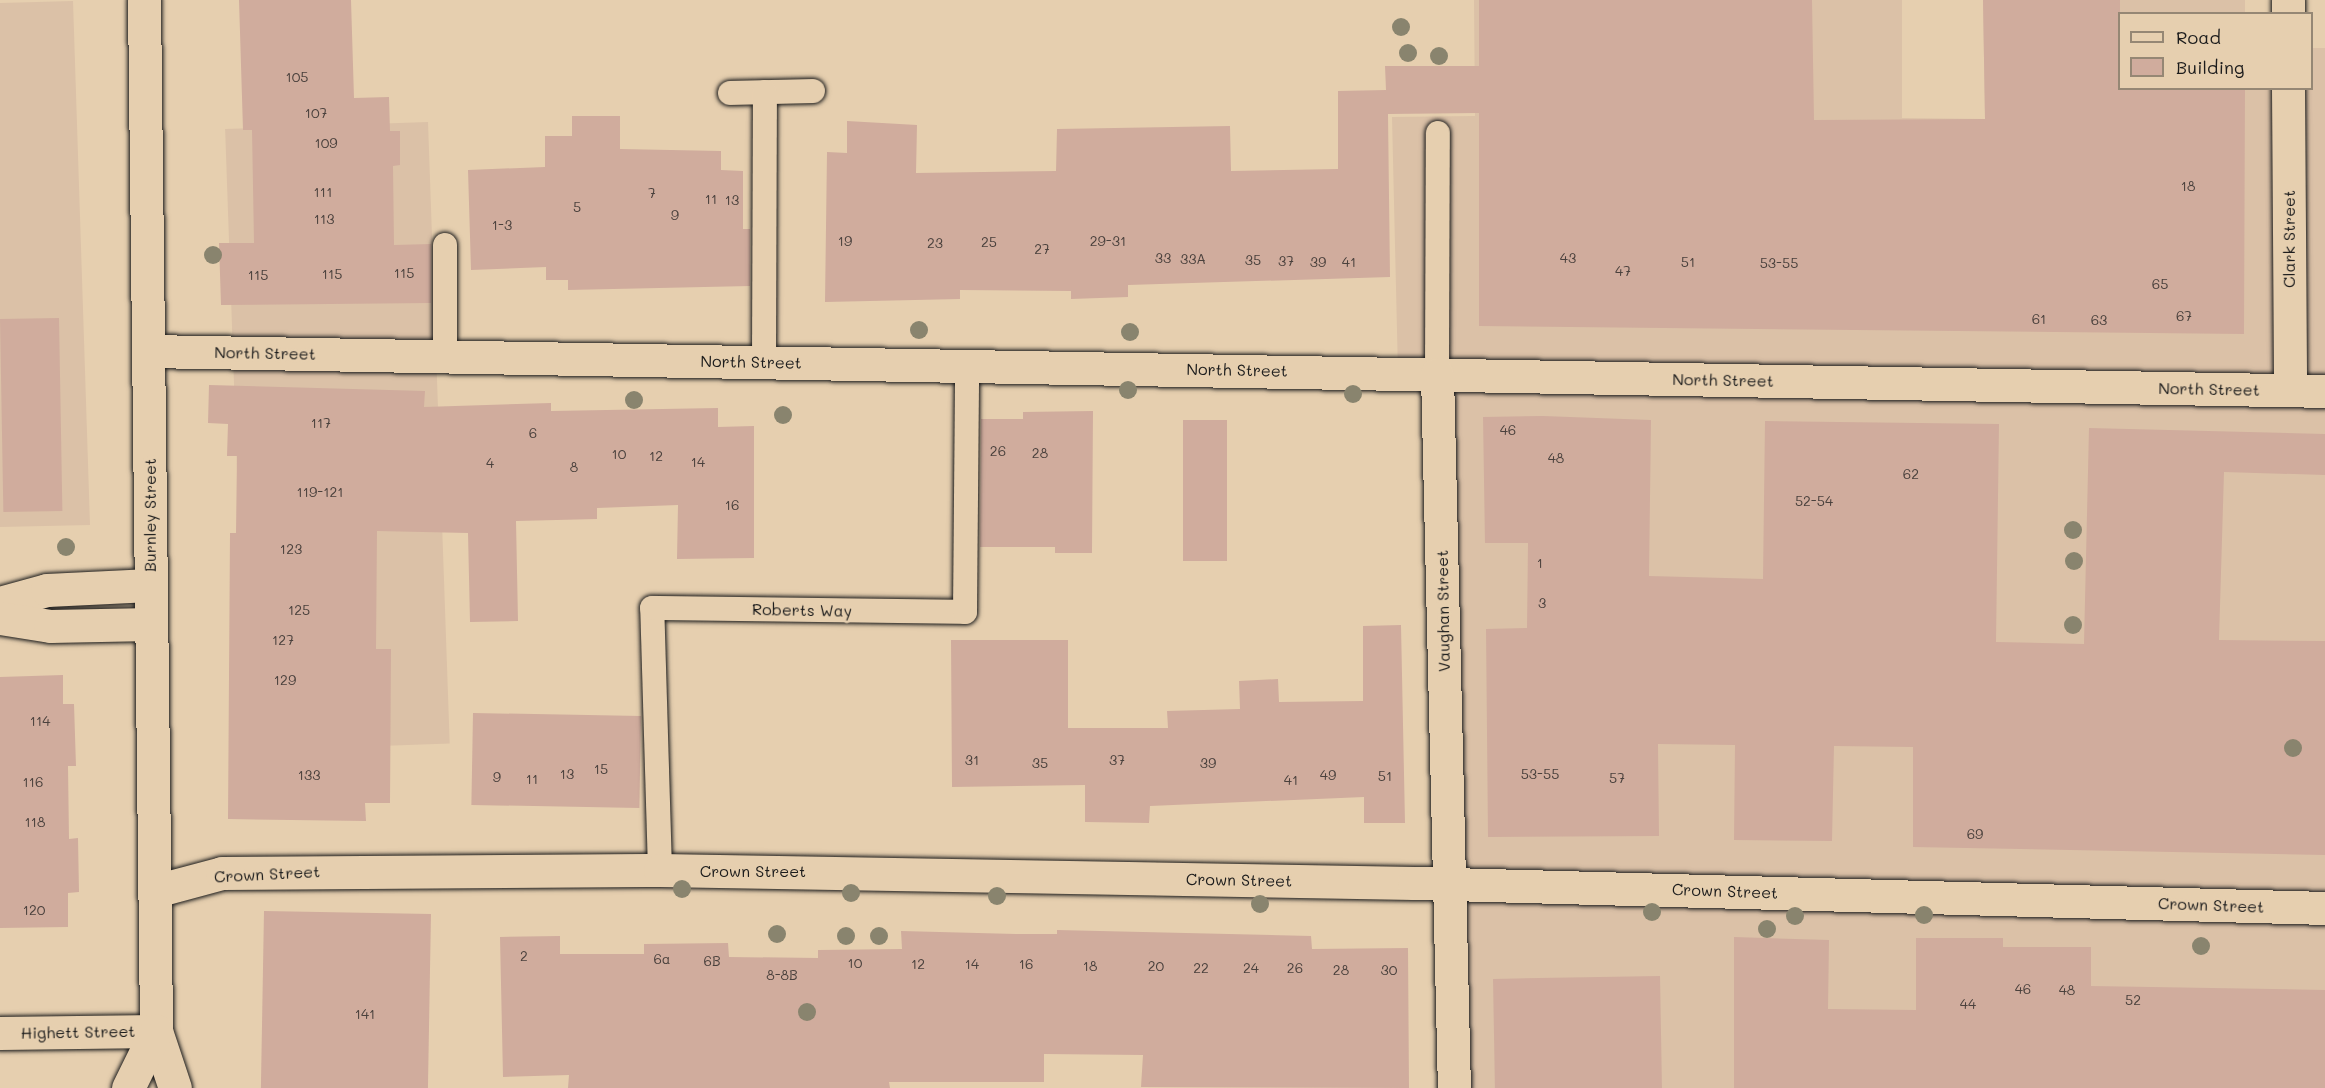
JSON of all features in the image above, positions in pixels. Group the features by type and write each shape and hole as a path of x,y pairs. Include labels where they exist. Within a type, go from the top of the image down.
{"street":[{"name":"Burnley Street","path":"144,0 156,1031 175,1088"},
{"name":"Clark Street","path":"2288,90 2290,390"},
{"name":"North Street","path":"148,351 967,364 2325,391"},
{"name":"Vaughan Street","path":"1437,374 1454,1088"},
{"path":"0,603 47,590 150,585"},
{"path":"0,618 50,626 151,624"},
{"name":"Crown Street","path":"155,891 222,873 412,869 660,870 1450,884 2325,908"},
{"name":"Burnley Street","path":"128,1088 156,1031"},
{"name":"Highett Street","path":"0,1033 156,1031"}],"lane":[{"path":"730,93 813,91"},
{"path":"764,362 765,92"},
{"name":"Vaughan Street","path":"1437,374 1438,133"},
{"path":"445,356 446,245"},
{"name":"Roberts Way","path":"660,870 652,608 965,612 967,364"}],"shaded area":[{"path":"1474,0 1902,0 1902,118 1985,119 1983,0 2245,0 2245,12 2118,12 2118,90 2313,90 2313,48 2325,48 2325,1088 1454,1088 1437,374 1398,373 1392,117 1475,116"},
{"path":"73,1 90,525 0,527 0,3"},
{"path":"428,122 450,744 247,751 225,129"}],"building":[{"path":"239,0 351,0 354,98 389,97 390,131 400,131 400,165 393,166 394,245 431,244 431,303 221,305 219,243 254,243 252,130 243,130"},
{"path":"1479,0 1812,0 1814,120 1985,119 1983,0 2120,0 2118,90 2245,90 2244,334 1479,326 1479,113 1388,114 1390,277 1128,285 1128,297 1071,299 1071,291 960,290 960,299 825,302 827,152 847,153 847,121 917,125 916,173 1056,171 1057,129 1230,126 1231,171 1338,169 1338,91 1386,90 1385,66 1479,66"},
{"path":"572,116 620,116 620,149 721,151 721,170 743,171 743,229 750,229 750,286 568,290 568,280 546,280 546,267 471,270 468,170 545,167 545,136 572,136"},
{"path":"59,318 62,511 3,512 0,319"},
{"path":"209,385 425,391 424,407 551,403 551,411 718,408 718,427 754,426 754,558 677,559 678,505 597,508 597,519 516,521 518,621 470,622 468,533 377,531 376,649 391,649 390,803 365,803 366,821 228,819 230,533 236,533 237,456 227,456 228,424 208,423"},
{"path":"1093,411 1092,553 1055,553 1055,547 980,547 981,419 1023,419 1023,412"},
{"path":"1543,416 1651,420 1649,576 1763,579 1765,421 1999,424 1996,642 2084,644 2089,428 2325,434 2325,475 2224,472 2219,640 2325,641 2325,855 1913,847 1913,747 1834,746 1832,841 1734,840 1735,745 1658,744 1659,836 1488,837 1486,629 1527,628 1528,543 1485,543 1483,417"},
{"path":"1183,420 1227,420 1227,561 1183,561"},
{"path":"1401,625 1405,823 1364,823 1364,797 1150,806 1149,823 1085,822 1085,785 952,787 951,640 1068,640 1068,728 1168,728 1167,711 1240,709 1239,681 1278,679 1279,702 1363,701 1363,626"},
{"path":"63,675 63,704 74,704 76,766 68,766 69,839 78,838 79,892 68,893 68,927 0,928 0,677"},
{"path":"473,713 641,716 639,808 471,805"},
{"path":"264,911 431,914 428,1088 261,1088"},
{"path":"1057,930 1311,936 1312,949 1408,948 1409,1088 1141,1087 1143,1055 1044,1054 1044,1082 889,1082 890,1088 568,1088 569,1075 503,1077 500,937 560,936 560,954 644,954 644,944 728,943 729,957 818,958 818,950 902,949 901,931 1057,934"},
{"path":"1734,937 1829,940 1828,1009 1916,1010 1916,938 2003,938 2003,947 2091,947 2091,986 2325,990 2325,1088 1734,1088"},
{"path":"1660,976 1662,1088 1495,1088 1493,979"}]}
